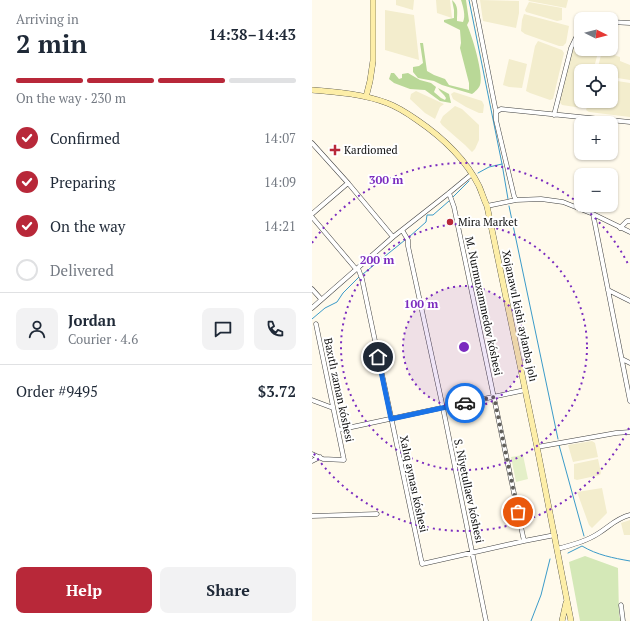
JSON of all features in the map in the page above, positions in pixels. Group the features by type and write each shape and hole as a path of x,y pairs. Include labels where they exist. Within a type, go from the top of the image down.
{"main road":[{"path":"366,97 373,61 373,0"},
{"name":"Xojanawıl kishi aylanba jolı","path":"312,90 340,92 366,97 404,111 447,143 461,159 479,186 487,206 555,535 570,621"},
{"name":"Xojanawıl kishi aylanba jolı","path":"562,621 566,597"}],"street":[{"path":"474,0 496,112 496,120 516,200"},
{"path":"618,22 630,23"},
{"path":"554,115 571,48 574,42"},
{"path":"496,112 501,109 630,122"},
{"path":"312,143 393,237"},
{"path":"312,308 393,237 472,174"},
{"path":"312,215 348,183"},
{"name":"M. Nurmuxammedov kóshesi","path":"449,193 454,207 524,541"},
{"path":"487,206 516,200 542,198 563,202 593,214 630,232"},
{"path":"593,214 630,401"},
{"name":"Xalıq aynası kóshesi","path":"312,215 357,268 362,279 422,564 473,552"},
{"path":"620,228 627,221 630,221"},
{"name":"S. Niyetullaev kóshesi","path":"402,230 408,240 408,246 473,552 486,621"},
{"path":"312,289 321,300"},
{"path":"608,290 630,301"},
{"name":"Baxıtlı zaman kóshesi","path":"316,324 344,460 323,459 320,457"},
{"path":"622,358 630,363"},
{"path":"338,430 525,390"},
{"path":"312,400 334,408"},
{"path":"537,447 616,433 630,432"},
{"path":"312,454 320,457"},
{"path":"312,462 320,457"},
{"path":"312,516 377,514"},
{"path":"557,549 589,538 622,517 630,515"},
{"path":"473,552 555,535"},
{"path":"621,605 623,621"}],"shaded area":[{"path":"396,0 414,0 413,10 396,5"},
{"path":"436,0 450,0 452,18 437,13"},
{"path":"480,0 519,1 519,13 516,28 483,21"},
{"path":"528,0 568,0 566,8"},
{"path":"529,2 562,8 562,20 557,21 526,12 525,10"},
{"path":"385,10 414,15 419,60 385,50"},
{"path":"524,14 569,26 566,43 563,46 559,46 525,34 521,31"},
{"path":"538,41 562,50 564,53 553,99 550,100 526,91 535,46"},
{"path":"574,42 574,56 597,56 595,64 574,64 574,107 562,105 559,101"},
{"path":"601,56 620,57 620,61 630,65 630,80 618,78 618,64 599,64"},
{"path":"509,59 527,64 522,88 503,85"},
{"path":"618,81 630,83 630,117 589,112 586,110 587,108 618,108"},
{"path":"416,91 444,104 440,107 435,119 425,113 410,99 411,94"},
{"path":"454,92 482,101 484,105 483,113 479,113 466,107 453,99 451,94"},
{"path":"455,106 462,109 479,125 479,140 472,152 440,122 443,116"},
{"path":"592,441 595,443 598,457 573,462 568,445"},
{"path":"598,459 601,473 600,475 577,480 574,479 574,464"},
{"path":"602,488 607,513 592,528 589,525 577,492"},
{"path":"630,520 630,535 624,535 621,523"}],"green space":[{"path":"452,0 457,7 457,21 463,22 464,14 461,0 466,0 469,21 467,25 472,37 479,64 481,80 477,90 472,94 434,81 418,78 413,72 413,67 419,66 423,63 420,43 423,43 427,71 445,79 449,85 469,90 469,83 460,48 460,30 444,22 444,20 454,18"},
{"path":"391,73 394,73 399,79 402,78 402,74 408,73 420,80 431,83 436,87 434,92 441,98 445,100 446,98 438,88 449,94 451,103 440,101 425,90 410,89 394,83 389,79"},
{"path":"523,455 528,479 516,482 511,457"},
{"path":"585,556 618,568 619,615 621,621 580,621 569,562"}],"waterway":[{"path":"469,0 508,199"},
{"path":"478,173 489,167 502,164"},
{"path":"453,197 469,181"},
{"path":"409,237 426,222 427,215 433,215 449,201"},
{"path":"509,206 558,439"},
{"path":"363,274 405,240"},
{"path":"312,319 325,308 337,302 343,293 359,277"},
{"path":"559,445 584,536"},
{"path":"568,553 582,546 599,554 630,561"},
{"path":"531,621 541,595 550,559"}],"way so far":[{"path":"465,403 494,397 518,512"}],"place":[{"name":"Kardiomed","path":"335,150"},
{"name":"Mira Market","path":"450,222"}],"route":[{"path":"378,357 391,419 465,403"}]}
